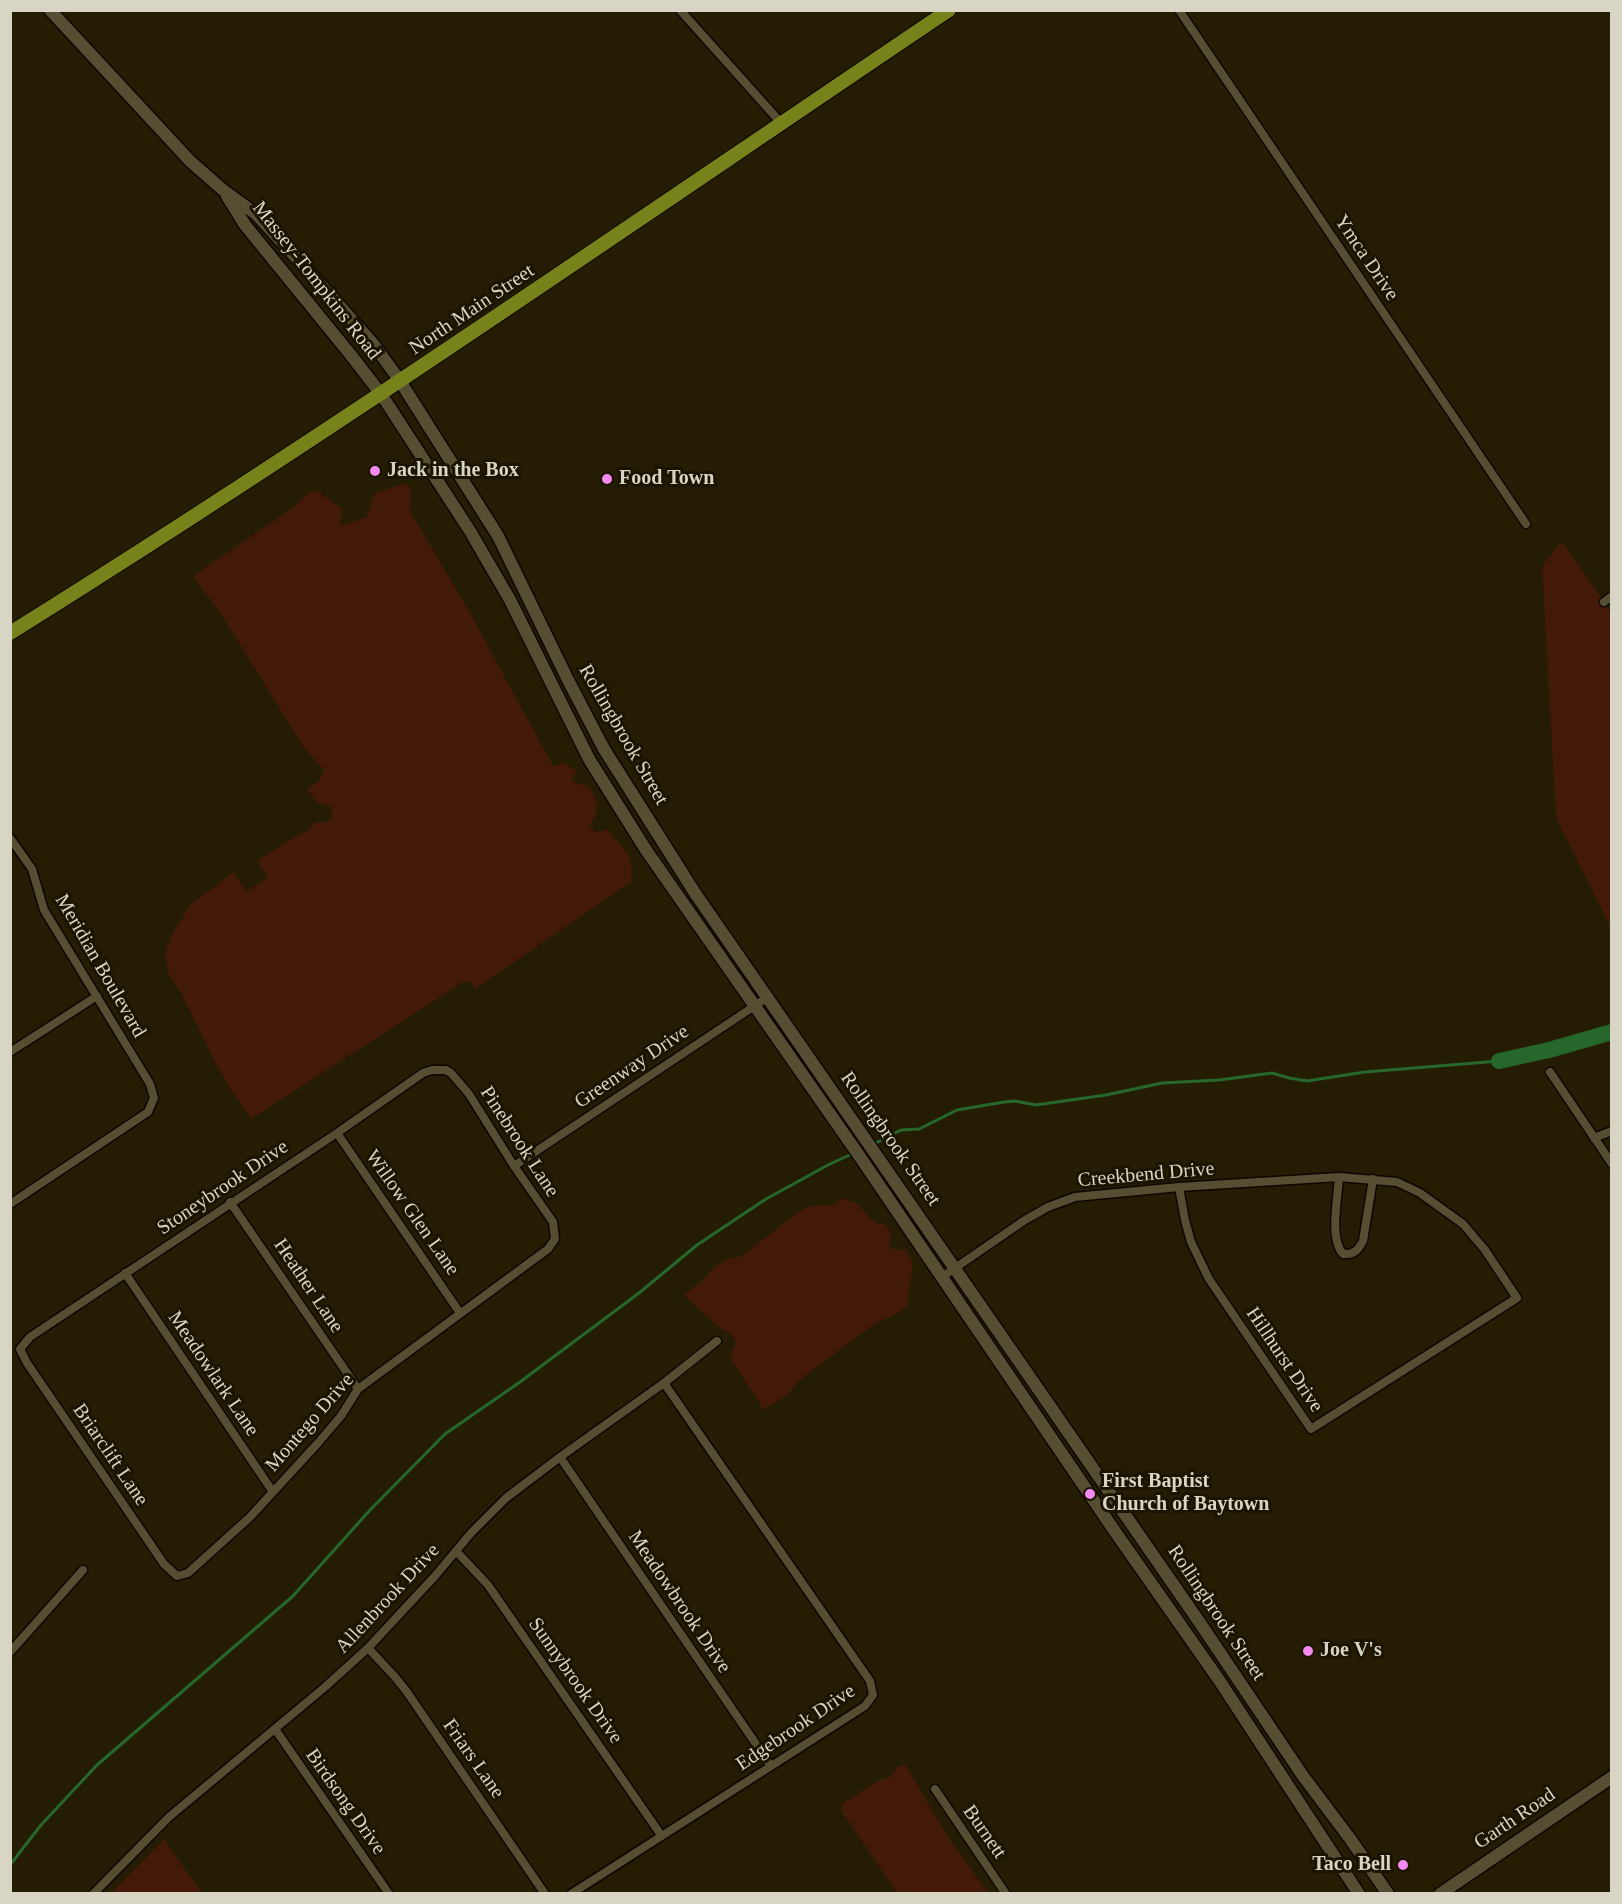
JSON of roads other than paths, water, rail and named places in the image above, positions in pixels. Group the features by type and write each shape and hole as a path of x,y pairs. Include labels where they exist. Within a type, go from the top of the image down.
{"main road":[{"name":"Massey-Tompkins Road","path":"50,10 190,160 223,190 256,214 324,287 374,345 400,381"},
{"name":"North Main Street","path":"10,633 117,567 381,394 949,10"},
{"name":"Massey-Tompkins Road","path":"223,190 245,225 381,394"},
{"name":"Rollingbrook Street","path":"400,381 498,536 604,749 695,893 1131,1523 1303,1776 1388,1893"},
{"name":"Rollingbrook Street","path":"381,394 470,531 510,600 589,759 646,850 1219,1680 1359,1893"},
{"path":"1028,1403 1041,1395"},
{"path":"1116,1533 1131,1523"},
{"name":"Garth Road","path":"1440,1893 1611,1777"}],"street":[{"path":"680,10 782,124"},
{"name":"Ymca Drive","path":"1179,10 1526,524"},
{"name":"Meridian Boulevard","path":"10,838 32,869 44,910 150,1084 154,1098 148,1112 10,1204"},
{"path":"10,1052 97,996"},
{"name":"Greenway Drive","path":"514,1166 768,997"},
{"name":"Stoneybrook Drive","path":"20,1349 30,1337 337,1133 423,1073 432,1070 446,1070 451,1073"},
{"path":"1550,1072 1611,1164"},
{"name":"Pinebrook Lane","path":"451,1073 469,1094 514,1166 553,1222 554,1231"},
{"path":"1594,1138 1611,1131"},
{"name":"Willow Glen Lane","path":"337,1133 460,1313"},
{"path":"1339,1177 1335,1239 1343,1254 1350,1254 1358,1250 1363,1241 1373,1179"},
{"name":"Creekbend Drive","path":"942,1277 1025,1220 1048,1207 1075,1197 1179,1187 1339,1177 1396,1182 1420,1193 1463,1224 1485,1250 1516,1298"},
{"name":"Hillhurst Drive","path":"1179,1187 1191,1242 1209,1279 1311,1429 1516,1298"},
{"name":"Heather Lane","path":"230,1202 358,1389"},
{"name":"Montego Drive","path":"177,1576 188,1574 250,1517 341,1416 358,1389 548,1249 555,1239 554,1231"},
{"name":"Meadowlark Lane","path":"125,1273 273,1492"},
{"name":"Allenbrook Drive","path":"93,1893 170,1817 368,1648 471,1533 506,1498 664,1383 717,1341"},
{"name":"Briarclift Lane","path":"20,1349 27,1363 164,1564 177,1576"},
{"name":"Edgebrook Drive","path":"571,1893 865,1706 873,1695 870,1681 664,1383"},
{"name":"Meadowbrook Drive","path":"560,1457 771,1767"},
{"name":"Sunnybrook Drive","path":"456,1551 488,1585 661,1835"},
{"path":"10,1652 83,1570"},
{"name":"Friars Lane","path":"368,1648 401,1684 545,1893"},
{"name":"Birdsong Drive","path":"275,1729 389,1893"},
{"name":"Burnett","path":"935,1790 1006,1893"}],"waterway":[{"path":"1499,1061 1612,1032"},
{"path":"874,1144 901,1130 919,1129 957,1110 1004,1102 1015,1101 1036,1105 1106,1095 1162,1083 1219,1080 1272,1073 1307,1081 1365,1072 1499,1061"},
{"path":"10,1865 41,1825 97,1765 293,1596 370,1510 445,1434 520,1382 639,1293 697,1245 766,1199 854,1153"}],"place":[{"name":"Jack in the Box","path":"375,471"},
{"name":"Food Town","path":"607,479"},
{"name":"First Baptist Church of Baytown","path":"1090,1494"},
{"name":"Joe V's","path":"1308,1651"},
{"name":"Taco Bell","path":"1403,1865"}]}
